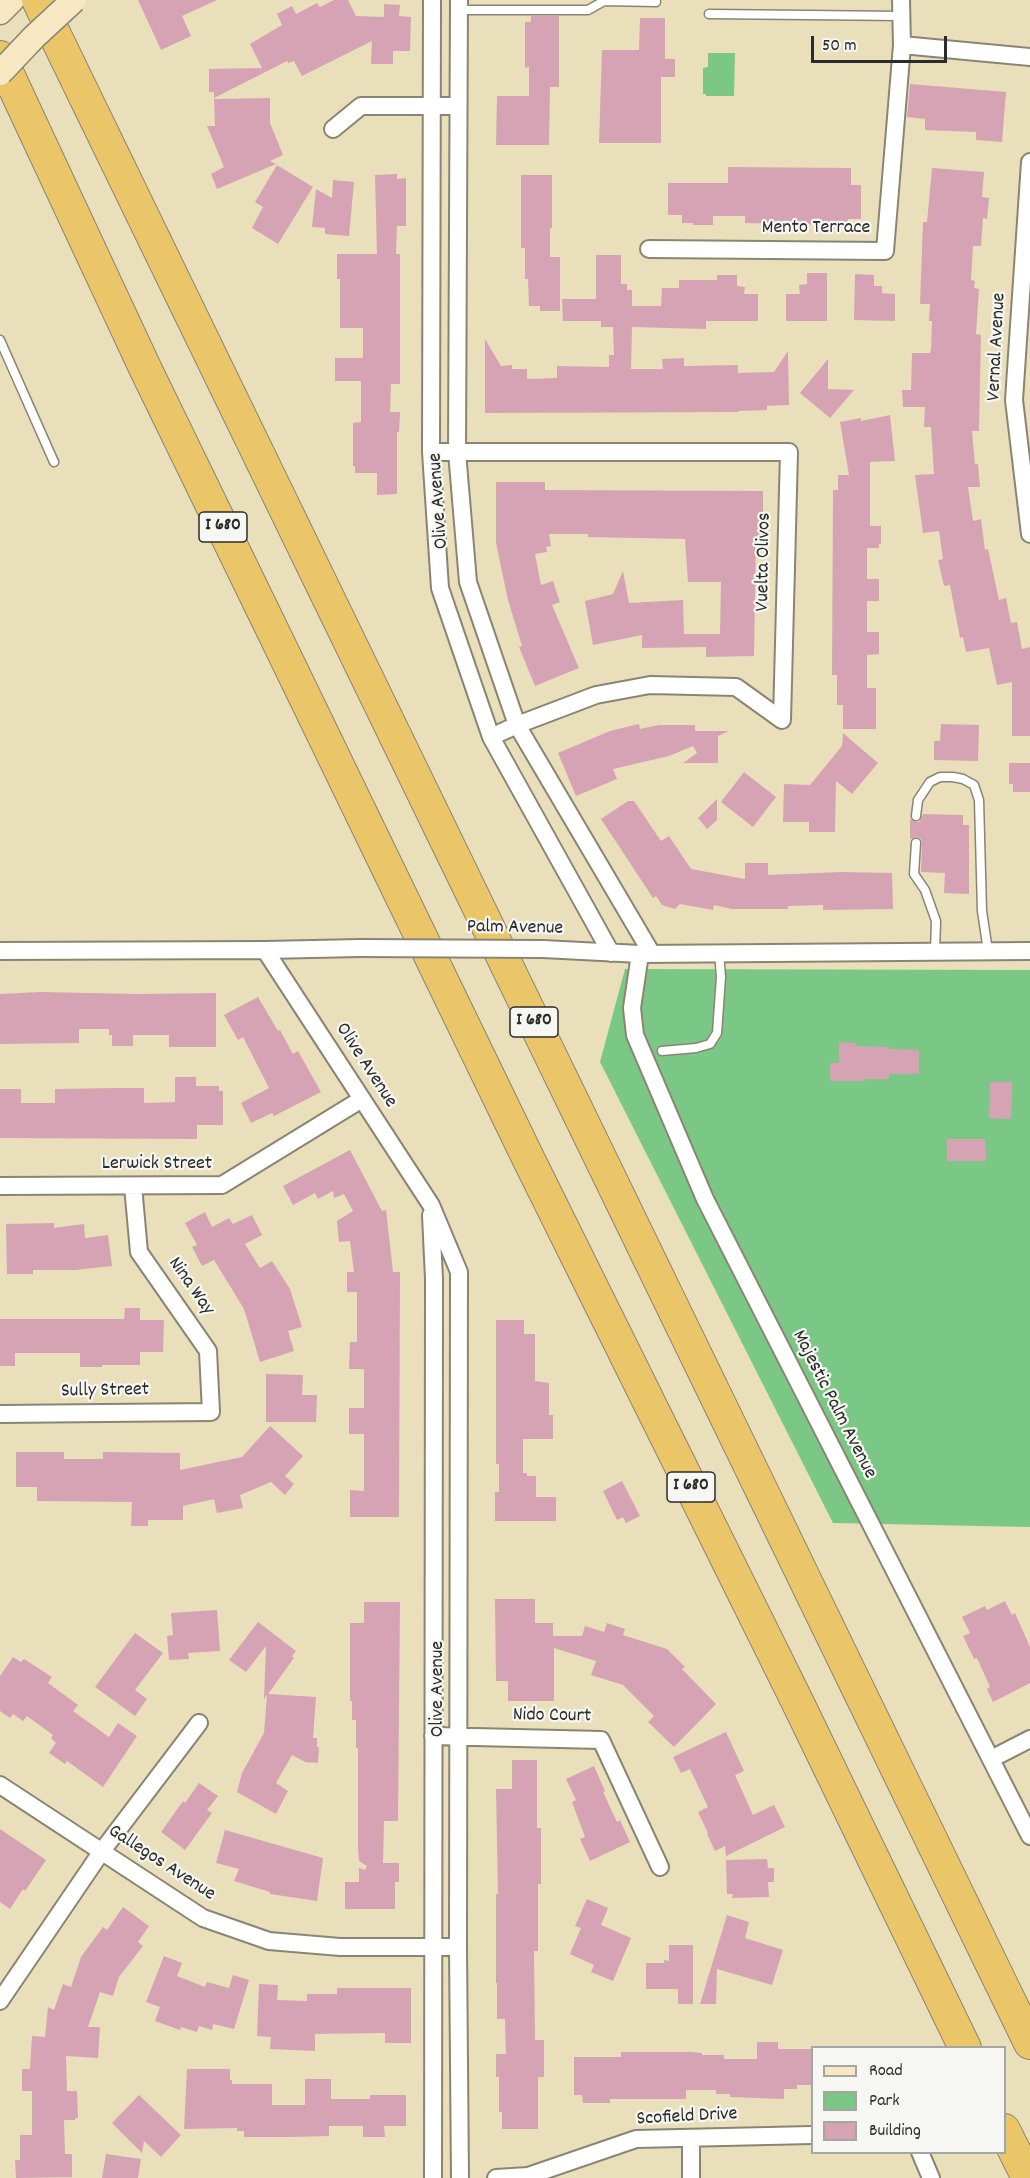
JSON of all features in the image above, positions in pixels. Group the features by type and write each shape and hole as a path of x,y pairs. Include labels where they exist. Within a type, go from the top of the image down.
{"highway":[{"name":"I 680","path":"38,0 1030,2043"},
{"name":"I 680","path":"0,57 146,370 525,1151 797,1701 964,2046"},
{"path":"0,90 33,125"},
{"path":"1006,2132 1028,2178"}],"main road":[{"path":"0,12 12,0"},
{"path":"0,73 74,0"}],"street":[{"name":"Olive Avenue","path":"432,0 431,452 440,588 490,737 611,953"},
{"name":"Olive Avenue","path":"459,5 457,452 468,582 517,725 646,954"},
{"path":"901,8 902,45 1030,57"},
{"name":"Mento Terrace","path":"649,249 885,251 902,45"},
{"path":"333,129 361,106 458,106"},
{"name":"Vernal Avenue","path":"1030,162 1014,400 1030,534"},
{"name":"Vuelta Olivos","path":"431,452 789,452 782,720 736,687 650,685 596,695 490,737"},
{"name":"Palm Avenue","path":"0,951 360,948 543,949 646,954 1030,951"},
{"name":"Olive Avenue","path":"265,950 431,1205 459,1272 460,2178"},
{"name":"Majestic Palm Avenue","path":"646,954 636,981 632,1008 635,1035 705,1199 808,1405 1030,1836"},
{"name":"Lerwick Street","path":"0,1186 222,1185 362,1099"},
{"name":"Nina Way","path":"133,1186 140,1252 208,1351 211,1412"},
{"name":"Olive Avenue","path":"431,1205 434,1279 433,2178"},
{"name":"Sully Street","path":"0,1414 211,1412"},
{"path":"0,2001 102,1851 199,1723"},
{"name":"Nido Court","path":"433,1736 601,1740 660,1868"},
{"path":"991,1759 1030,1739"},
{"name":"Gallegos Avenue","path":"0,1785 203,1918 269,1941 340,1947 458,1947"},
{"name":"Scofield Drive","path":"496,2178 528,2176 636,2139 811,2135"},
{"path":"691,2138 691,2178"},
{"path":"921,2154 931,2178"}],"lane":[{"path":"459,5 588,10 604,1 656,2"},
{"path":"709,14 901,8"},
{"path":"0,340 54,462"},
{"path":"916,816 918,800 930,782 940,777 953,777 963,778 974,785 979,800 982,911 988,951"},
{"path":"916,843 914,874 925,890 936,921 935,952"},
{"path":"662,1052 710,1044 717,1034 721,977 719,953"}],"green space":[{"path":"708,53 735,53 734,96 706,96 703,94 703,68 708,67"},
{"path":"625,969 1030,970 1030,1527 833,1523 600,1062"}],"building":[{"path":"138,0 217,0 182,16 191,36 161,50"},
{"path":"334,0 348,0 356,16 384,17 384,4 400,5 399,16 411,17 410,51 393,51 393,64 371,64 372,41 302,76 294,61 288,63 287,61 214,98 214,92 209,92 209,69 262,68 250,44 282,25 277,14 292,6 296,14 317,3 320,7"},
{"path":"531,16 559,16 559,87 550,87 549,145 496,145 497,96 529,96 529,67 525,68 525,22 531,22"},
{"path":"640,18 665,18 665,59 675,59 675,77 661,77 661,143 599,143 602,50 639,50"},
{"path":"910,84 1006,92 1002,142 976,140 976,132 925,130 925,119 907,117"},
{"path":"270,98 270,123 283,155 270,161 276,164 217,189 211,174 224,167 207,126 215,126 214,99"},
{"path":"277,165 313,187 278,244 252,228 263,207 255,202"},
{"path":"728,167 851,168 851,185 861,185 861,219 848,219 848,228 833,228 833,225 745,223 745,216 713,216 713,225 693,225 693,223 682,223 682,215 668,215 668,183 728,183"},
{"path":"932,168 984,172 982,197 989,198 987,219 983,218 981,246 973,246 971,280 975,281 974,288 979,289 976,334 981,335 979,431 972,431 980,487 968,487 973,521 981,519 985,550 988,549 999,600 1006,598 1011,623 1017,622 1022,649 1030,647 1030,736 1012,736 1012,682 997,685 989,648 966,652 963,637 960,638 950,585 944,586 938,560 943,559 939,531 923,533 915,475 934,474 931,427 924,427 925,407 903,407 902,390 911,390 912,353 930,353 931,349 930,304 920,304 923,222 927,222"},
{"path":"397,174 397,179 406,178 406,226 397,226 396,254 400,254 400,384 391,384 390,412 400,412 399,432 397,432 397,494 377,495 377,473 355,473 355,466 353,466 353,423 361,422 361,381 335,381 335,358 363,358 363,328 340,328 340,279 337,279 337,254 377,254 375,175"},
{"path":"521,175 552,175 550,257 560,257 560,311 540,311 540,306 529,306 528,279 525,279 525,248 521,248"},
{"path":"333,180 354,182 349,236 325,234 325,228 312,227 316,189 332,198"},
{"path":"596,255 621,255 621,284 627,284 627,290 632,290 632,306 661,306 662,288 679,288 679,280 717,280 717,275 737,275 737,286 745,287 744,294 758,294 758,321 706,321 706,329 632,327 631,369 663,369 662,359 684,358 684,366 738,365 738,373 774,372 788,351 789,405 767,406 767,410 738,412 485,413 485,339 501,366 512,365 512,369 527,369 527,379 557,378 557,366 609,367 609,355 614,355 613,327 601,327 601,321 563,321 562,299 596,299"},
{"path":"807,273 827,273 827,321 786,321 786,294 800,294 799,285 807,284"},
{"path":"855,274 874,275 874,286 882,286 882,293 895,294 895,321 854,320"},
{"path":"828,359 828,389 854,390 830,418 800,393"},
{"path":"890,415 895,461 870,462 870,526 881,526 879,548 867,548 867,579 879,579 879,601 867,601 867,632 879,632 879,654 867,655 867,688 876,688 876,729 843,729 843,705 837,705 837,675 832,675 833,490 838,490 838,475 849,475 840,422 861,418 861,421"},
{"path":"496,482 545,482 545,490 763,491 763,540 756,540 754,656 706,657 706,647 642,648 642,635 593,645 585,601 613,594 623,571 629,603 683,600 684,634 720,634 721,582 688,582 685,539 549,534 551,546 546,547 547,552 535,554 541,585 553,581 560,602 552,605 579,668 535,686 519,647 522,646 508,600 496,543"},
{"path":"639,724 640,729 659,725 695,725 695,731 729,731 718,736 718,763 683,763 697,753 693,746 669,756 613,769 617,779 576,796 558,753 610,731"},
{"path":"941,724 979,725 978,761 934,760 934,741 940,741"},
{"path":"843,733 878,763 852,794 836,781 835,832 809,832 809,822 783,822 784,784 810,785 842,746"},
{"path":"1009,763 1030,763 1030,792 1013,792 1013,784 1009,784"},
{"path":"744,772 776,797 753,827 721,802"},
{"path":"717,799 717,820 707,829 698,818"},
{"path":"628,801 634,801 661,841 669,836 691,869 745,879 745,863 768,863 768,875 841,872 892,873 893,909 823,910 823,905 788,906 788,909 732,909 714,905 713,910 680,904 675,909 662,905 656,896 653,898 601,819"},
{"path":"923,814 963,815 963,825 969,825 969,894 944,893 945,873 921,872 922,843 917,837 910,839 910,819 919,822"},
{"path":"40,992 216,993 216,1047 169,1047 169,1035 133,1035 133,1046 112,1046 112,1035 109,1035 109,1029 79,1029 79,1043 0,1044 0,994"},
{"path":"258,997 293,1054 298,1051 321,1092 274,1116 272,1113 251,1123 241,1103 269,1088 243,1037 238,1040 224,1015"},
{"path":"839,1042 856,1043 856,1046 919,1050 919,1074 889,1074 889,1079 865,1079 865,1081 830,1081 830,1063 839,1063"},
{"path":"175,1077 196,1077 196,1086 219,1086 219,1091 223,1091 223,1125 197,1125 197,1139 0,1138 0,1089 21,1089 21,1103 55,1103 55,1089 117,1088 144,1088 144,1103 175,1102"},
{"path":"990,1082 1012,1082 1011,1119 989,1118"},
{"path":"947,1139 985,1139 986,1161 947,1161"},
{"path":"350,1150 382,1211 386,1210 393,1272 400,1272 399,1517 350,1517 350,1490 364,1491 364,1434 349,1434 349,1408 364,1408 364,1369 349,1369 350,1342 357,1342 357,1292 347,1292 347,1272 354,1272 350,1241 339,1242 337,1221 353,1211 344,1194 334,1198 333,1191 318,1199 315,1193 293,1205 283,1186"},
{"path":"205,1212 212,1227 229,1218 233,1224 252,1215 262,1235 245,1244 260,1268 272,1261 290,1289 302,1327 288,1331 294,1351 260,1362 244,1309 214,1260 202,1266 192,1247 197,1245 185,1223"},
{"path":"54,1223 54,1228 84,1224 85,1238 108,1235 112,1266 75,1270 33,1270 33,1274 7,1274 6,1224"},
{"path":"125,1308 140,1308 140,1320 164,1320 163,1352 140,1352 140,1365 102,1365 102,1367 80,1367 80,1353 15,1353 15,1366 0,1366 0,1319 124,1319"},
{"path":"496,1320 524,1320 524,1334 535,1334 535,1381 549,1383 549,1415 553,1415 553,1439 523,1439 523,1473 527,1473 527,1476 536,1476 536,1497 556,1497 556,1521 495,1521 495,1492 499,1492 499,1464 496,1464"},
{"path":"266,1374 303,1375 302,1395 317,1395 316,1422 266,1422"},
{"path":"270,1426 303,1456 285,1476 294,1484 285,1495 271,1482 240,1495 243,1508 217,1513 214,1499 183,1506 183,1520 148,1520 148,1526 131,1526 132,1502 37,1501 37,1487 16,1487 16,1452 64,1452 64,1459 103,1459 103,1452 180,1453 180,1470 242,1457"},
{"path":"622,1481 640,1516 626,1523 623,1517 617,1520 603,1491"},
{"path":"495,1599 535,1599 535,1623 553,1623 553,1636 582,1636 585,1626 604,1632 607,1623 625,1629 623,1635 667,1649 685,1667 682,1669 716,1704 674,1747 648,1722 654,1716 623,1685 591,1675 596,1661 554,1648 554,1701 508,1701 508,1681 496,1681"},
{"path":"1005,1601 1012,1615 1015,1613 1030,1647 1030,1683 993,1702 987,1689 990,1687 977,1658 974,1659 963,1636 970,1633 962,1617 985,1606 987,1610"},
{"path":"364,1602 400,1602 398,1821 384,1821 383,1863 399,1863 399,1882 395,1882 395,1909 345,1909 345,1882 359,1882 359,1868 365,1870 367,1866 359,1861 358,1748 356,1748 356,1720 352,1720 352,1701 350,1701 350,1623 364,1623"},
{"path":"217,1610 220,1651 188,1653 189,1659 169,1660 167,1636 173,1635 171,1613"},
{"path":"258,1622 296,1651 292,1656 294,1658 268,1694 316,1697 313,1738 317,1738 317,1747 319,1747 318,1763 305,1762 292,1755 276,1783 288,1791 276,1814 237,1792 242,1773 264,1733 267,1695 264,1699 266,1646 246,1672 229,1660"},
{"path":"135,1633 163,1653 135,1690 147,1699 135,1716 95,1687"},
{"path":"13,1657 21,1662 24,1659 52,1677 48,1683 78,1705 73,1711 109,1737 118,1723 137,1736 103,1787 67,1761 65,1764 49,1753 56,1743 51,1738 53,1735 27,1716 23,1721 13,1714 10,1718 0,1711 0,1676"},
{"path":"726,1732 744,1771 735,1775 753,1815 774,1805 785,1827 726,1856 725,1846 715,1851 707,1834 698,1812 708,1807 690,1769 681,1773 673,1757"},
{"path":"512,1760 537,1760 537,1828 541,1828 541,1884 538,1884 538,1951 534,1951 535,2040 544,2040 544,2077 538,2077 538,2129 502,2129 502,2112 499,2112 499,2077 496,2077 496,2054 506,2054 505,2019 497,2019 496,1789 512,1789"},
{"path":"594,1766 617,1822 620,1820 630,1842 590,1861 580,1839 585,1837 572,1802 576,1800 566,1779"},
{"path":"199,1783 218,1796 207,1810 212,1813 185,1850 161,1832"},
{"path":"0,1829 46,1860 10,1909 0,1902"},
{"path":"225,1830 323,1858 317,1901 270,1894 270,1892 234,1881 239,1869 216,1863"},
{"path":"767,1859 768,1868 774,1868 774,1882 768,1882 769,1897 732,1898 733,1894 727,1894 726,1860"},
{"path":"587,1899 608,1908 601,1925 631,1938 613,1981 591,1972 594,1965 570,1954 581,1928 575,1926"},
{"path":"123,1907 149,1926 138,1942 143,1946 119,1977 113,1996 100,1992 88,2027 100,2027 98,2058 66,2056 67,2091 77,2091 78,2118 64,2120 65,2154 72,2154 72,2177 16,2178 15,2160 20,2160 20,2135 32,2135 32,2091 22,2091 22,2069 30,2069 32,2036 45,2037 48,2007 54,2010 63,1984 71,1987 81,1957 103,1927 107,1930"},
{"path":"727,1915 749,1922 745,1938 783,1950 772,1985 717,1969 716,2004 700,2004"},
{"path":"669,1945 693,1945 693,2004 678,2004 678,1989 646,1989 646,1963 669,1961"},
{"path":"164,1956 182,1963 177,1976 205,1987 207,1982 229,1988 233,1975 249,1980 234,2029 213,2024 212,2030 199,2026 197,2032 181,2027 180,2030 155,2021 160,2007 146,2002"},
{"path":"259,1984 278,1985 277,2000 307,2001 307,1994 337,1994 337,1988 411,1988 411,2043 385,2043 385,2033 315,2034 315,2051 270,2049 271,2037 257,2036"},
{"path":"757,2042 778,2042 778,2049 811,2049 811,2085 797,2085 797,2089 784,2089 784,2099 730,2097 730,2094 716,2094 716,2090 686,2090 686,2099 610,2099 610,2103 583,2103 582,2095 574,2095 574,2057 621,2057 621,2052 692,2052 702,2053 702,2055 724,2055 724,2059 757,2059"},
{"path":"187,2069 230,2069 232,2084 272,2084 272,2105 305,2105 305,2079 331,2079 331,2099 370,2099 370,2095 406,2095 406,2126 384,2126 385,2137 363,2137 363,2126 329,2126 329,2136 293,2137 244,2137 244,2131 237,2131 237,2128 184,2129"},
{"path":"139,2095 181,2135 161,2157 144,2141 142,2153 112,2123"},
{"path":"106,2154 141,2159 138,2178 102,2178"}]}
